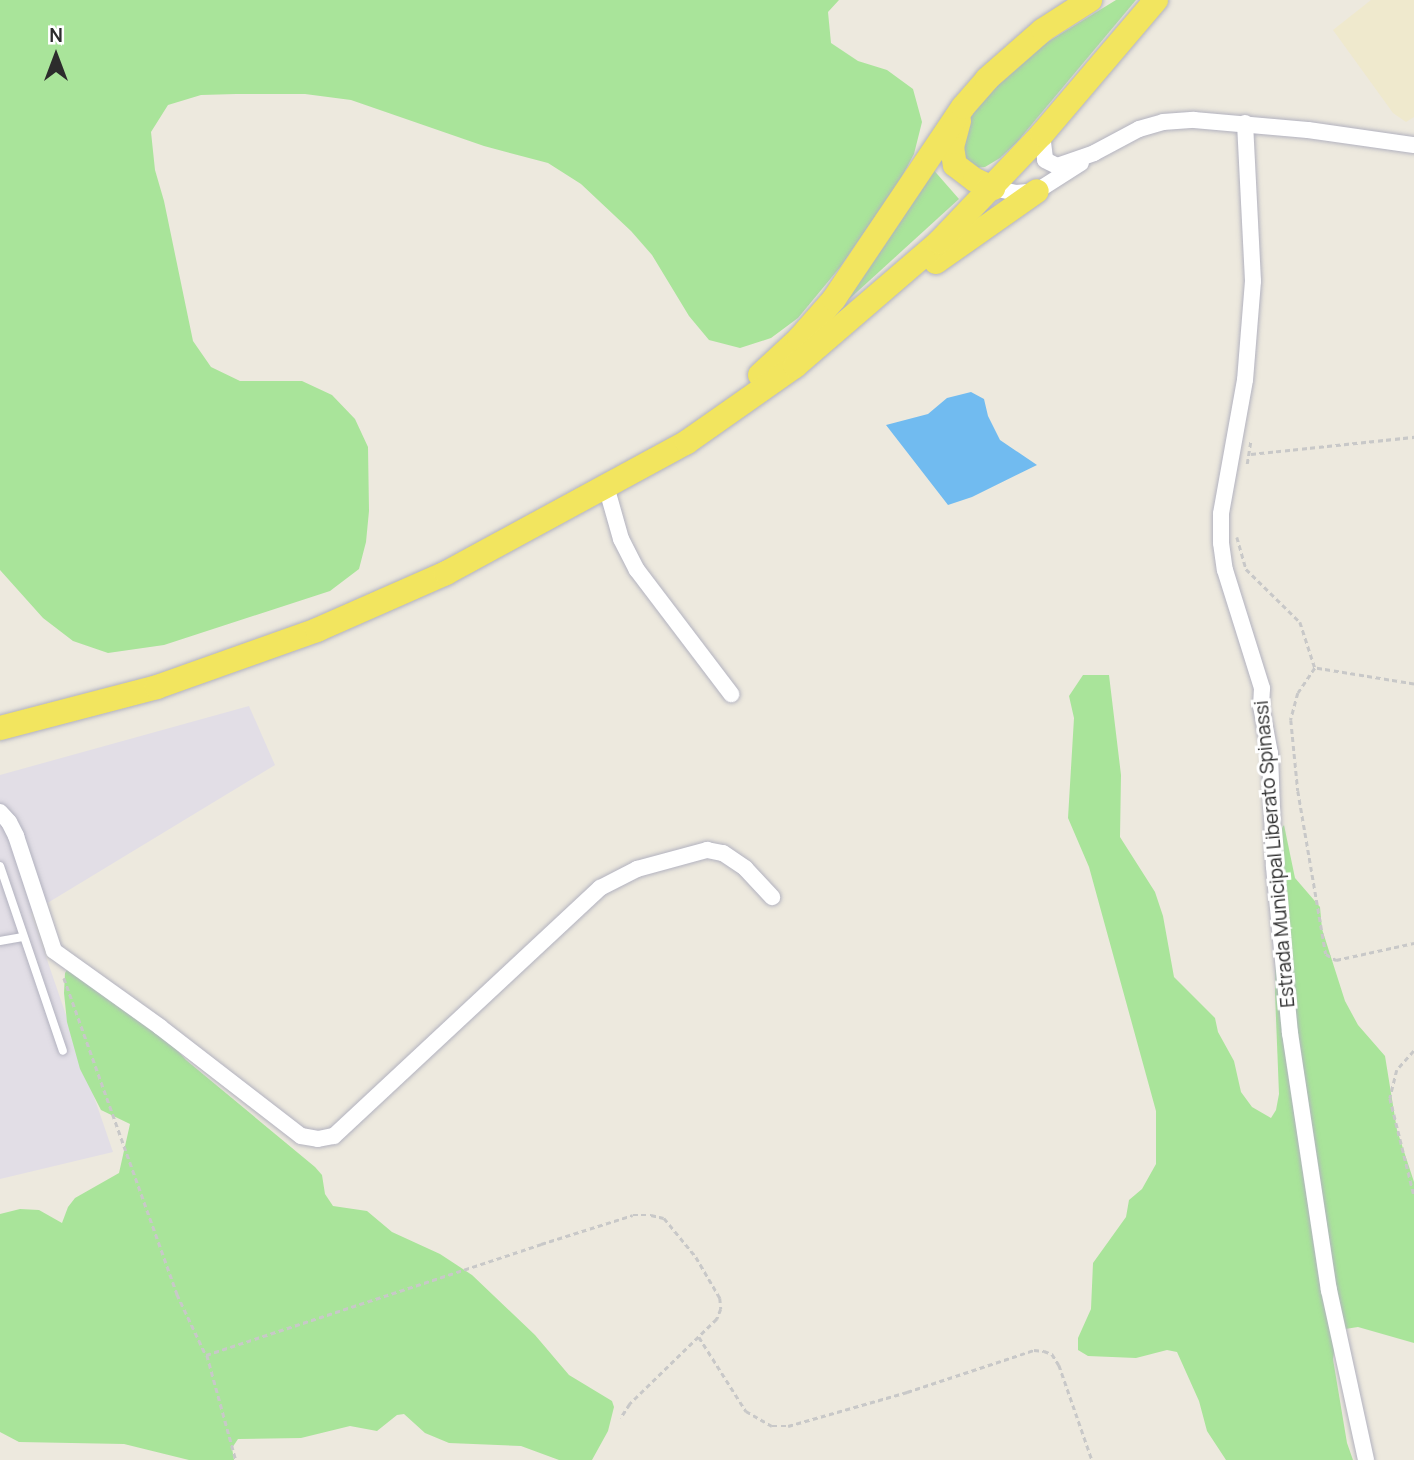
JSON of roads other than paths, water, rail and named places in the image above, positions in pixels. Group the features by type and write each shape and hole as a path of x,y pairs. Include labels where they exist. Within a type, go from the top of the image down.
{"main road":[{"path":"613,483 767,369 799,339 834,299 963,107 1015,52 1090,0"},
{"path":"6,730 157,687 317,630 446,573 687,442 795,366 939,242 1042,134 1156,0"},
{"path":"963,107 952,147 955,165 963,173 993,188"},
{"path":"795,366 827,349 954,248 1037,191"}],"street":[{"path":"1042,134 1043,153 1050,164 1065,165 1139,129 1163,122 1194,120 1245,123 1414,145"},
{"name":"Estrada Municipal Liberato Spinassi","path":"1245,123 1252,281 1245,380 1221,514 1221,543 1225,570 1262,688 1261,706 1270,753 1274,867 1290,1033 1329,1290 1366,1460"},
{"path":"993,188 1016,192 1037,191 1094,153"},
{"path":"613,483 621,539 637,570 731,694"},
{"path":"0,812 16,836 54,951 160,1027 301,1136 318,1139 334,1136 600,888 637,869 707,850 723,853 746,868 772,897"}],"lane":[{"path":"0,866 63,1051"},
{"path":"0,942 23,937"}],"water":[{"path":"971,392 984,399 988,416 1000,440 1037,465 972,497 948,505 886,425 928,414 947,398"}]}
